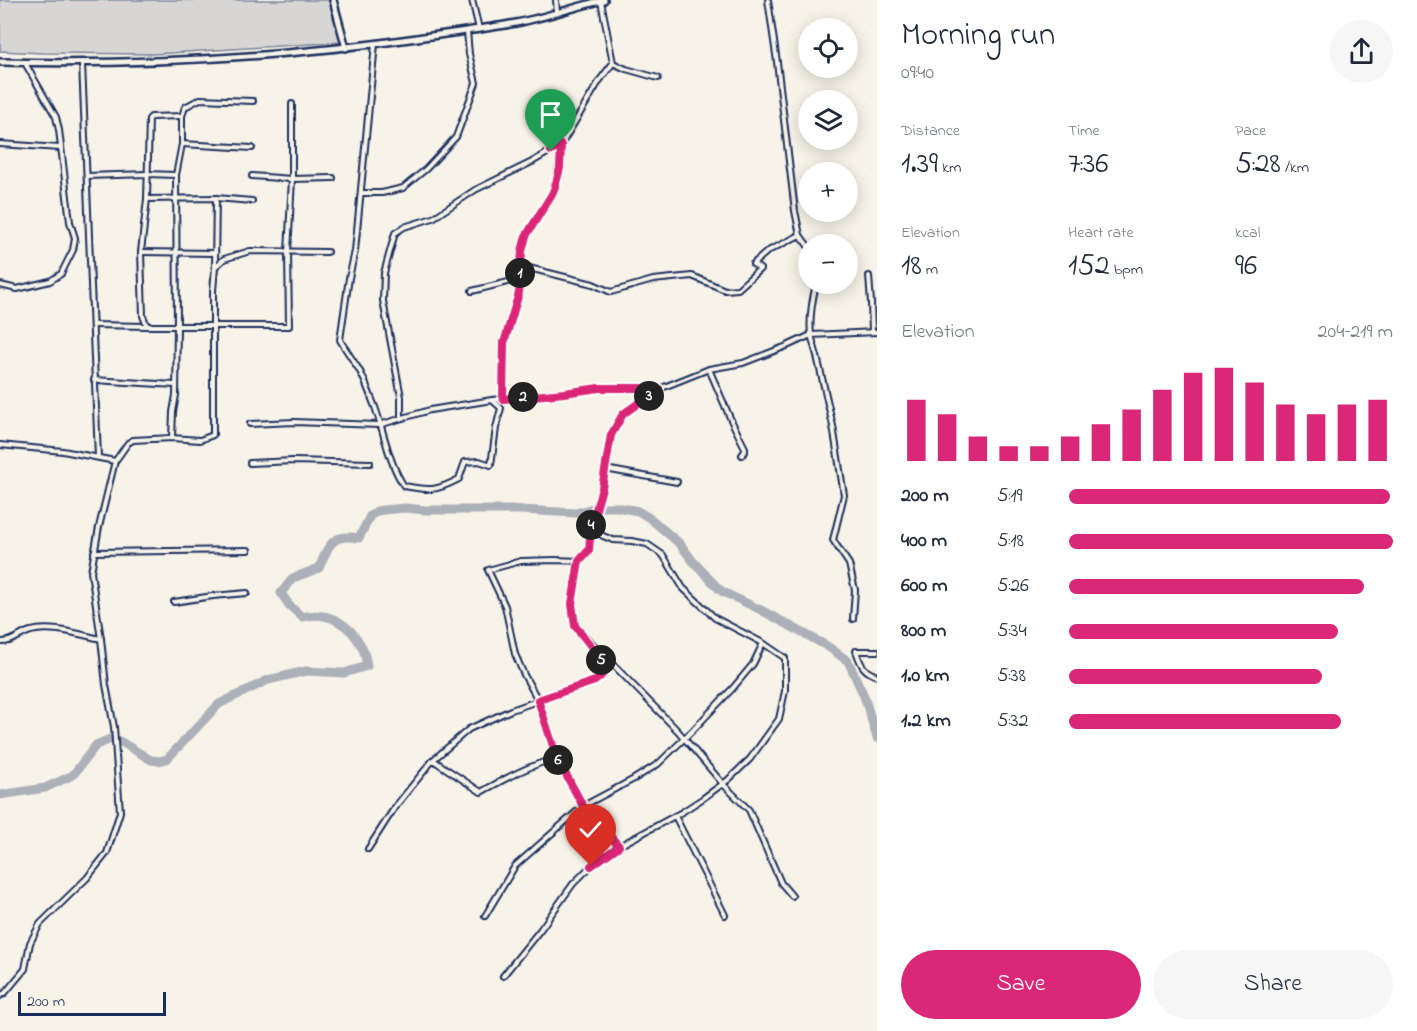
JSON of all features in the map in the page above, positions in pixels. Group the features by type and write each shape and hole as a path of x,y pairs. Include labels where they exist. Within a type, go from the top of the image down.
{"main road":[{"path":"333,0 346,48"},
{"path":"0,63 173,61 253,57 346,48 518,23 603,0"}],"street":[{"path":"472,0 479,29"},
{"path":"556,0 557,13"},
{"path":"503,399 504,343 517,304 524,243 555,187 560,168 561,145 600,80 614,63 603,0"},
{"path":"768,0 800,234"},
{"path":"361,194 382,193 403,188 426,169 456,137 476,83 469,54 467,31"},
{"path":"375,44 355,251 340,340 359,370 400,480 405,486 420,489 441,488 459,479 465,462 479,461 491,465 501,408 492,400"},
{"path":"0,285 17,289 50,281 61,274 75,243 70,222 56,117 26,63"},
{"path":"82,63 98,457"},
{"path":"614,63 626,69 658,78"},
{"path":"172,438 177,326 176,175 182,144 185,107 200,99 253,101"},
{"path":"93,325 289,326 288,252 292,179 292,104"},
{"path":"147,326 143,316 141,252 147,199 149,119 151,117 183,116"},
{"path":"0,144 60,148"},
{"path":"182,144 252,148"},
{"path":"401,418 401,397 383,301 384,273 395,233 404,227 433,218 475,190 561,145"},
{"path":"87,176 176,175"},
{"path":"252,176 292,179 333,178"},
{"path":"147,199 216,198 252,201"},
{"path":"0,996 25,969 30,943 40,924 87,878 107,853 120,812 114,727 91,572 94,552 116,461 128,443 172,438 200,440 213,435 213,291 216,198"},
{"path":"520,266 593,284 610,292 653,280 692,276 725,290 738,289 760,269 753,264 768,251 798,236"},
{"path":"141,252 215,253"},
{"path":"215,267 224,259 250,252 327,252"},
{"path":"368,849 396,807 433,760 469,729 538,700 595,681 604,672 598,655 575,626 572,604 579,561 589,550 591,527 602,488 608,445 620,418 659,389 709,369 743,363 811,335 874,332 869,276"},
{"path":"472,291 520,279"},
{"path":"814,294 809,323 833,426 844,495 832,540 849,564 855,590 853,619"},
{"path":"709,369 744,448 745,452 742,455"},
{"path":"94,380 175,385"},
{"path":"250,424 294,422 379,425 430,410 492,400 599,388 659,389"},
{"path":"0,445 63,451 116,461"},
{"path":"250,463 293,461 370,463"},
{"path":"605,469 677,482"},
{"path":"503,976 573,884 591,866 619,846 702,799 723,784 750,759 779,719 785,691 785,658 763,643 715,618 682,588 663,555 647,544 614,540 603,536 591,527"},
{"path":"94,552 248,550"},
{"path":"579,561 521,561 488,570 505,606 514,654 538,700 557,758 583,806 619,846"},
{"path":"174,602 247,593"},
{"path":"575,626 685,739 723,784 749,810 781,884 792,896"},
{"path":"0,642 9,642 30,631 45,629 101,639"},
{"path":"485,916 515,866 583,806 658,764 685,739 740,680 753,664 763,643"},
{"path":"877,651 856,651 866,672 877,676"},
{"path":"433,760 481,792 513,774 540,762 557,758"},
{"path":"675,816 724,915"}],"shaded area":[{"path":"0,0 330,0 342,42 154,54 0,51"}],"waterway":[{"path":"0,795 45,788 73,775 96,745 113,738 151,760 167,759 219,704 268,680 306,671 344,673 367,666 362,647 345,626 329,617 312,615 302,617 289,605 281,593 293,578 319,568 328,548 336,539 359,538 370,516 377,511 405,508 576,513 596,507 617,507 638,511 680,544 723,592 827,646 848,661 864,696 877,738"}],"route":[{"path":"551,151 561,145 560,168 552,194 526,236 522,251 517,304 504,343 503,399 599,388 659,389 623,414 615,426 608,445 602,488 591,527 589,550 579,561 572,604 575,626 598,655 604,672 595,681 538,700 557,758 583,806 619,846 591,866"}]}
